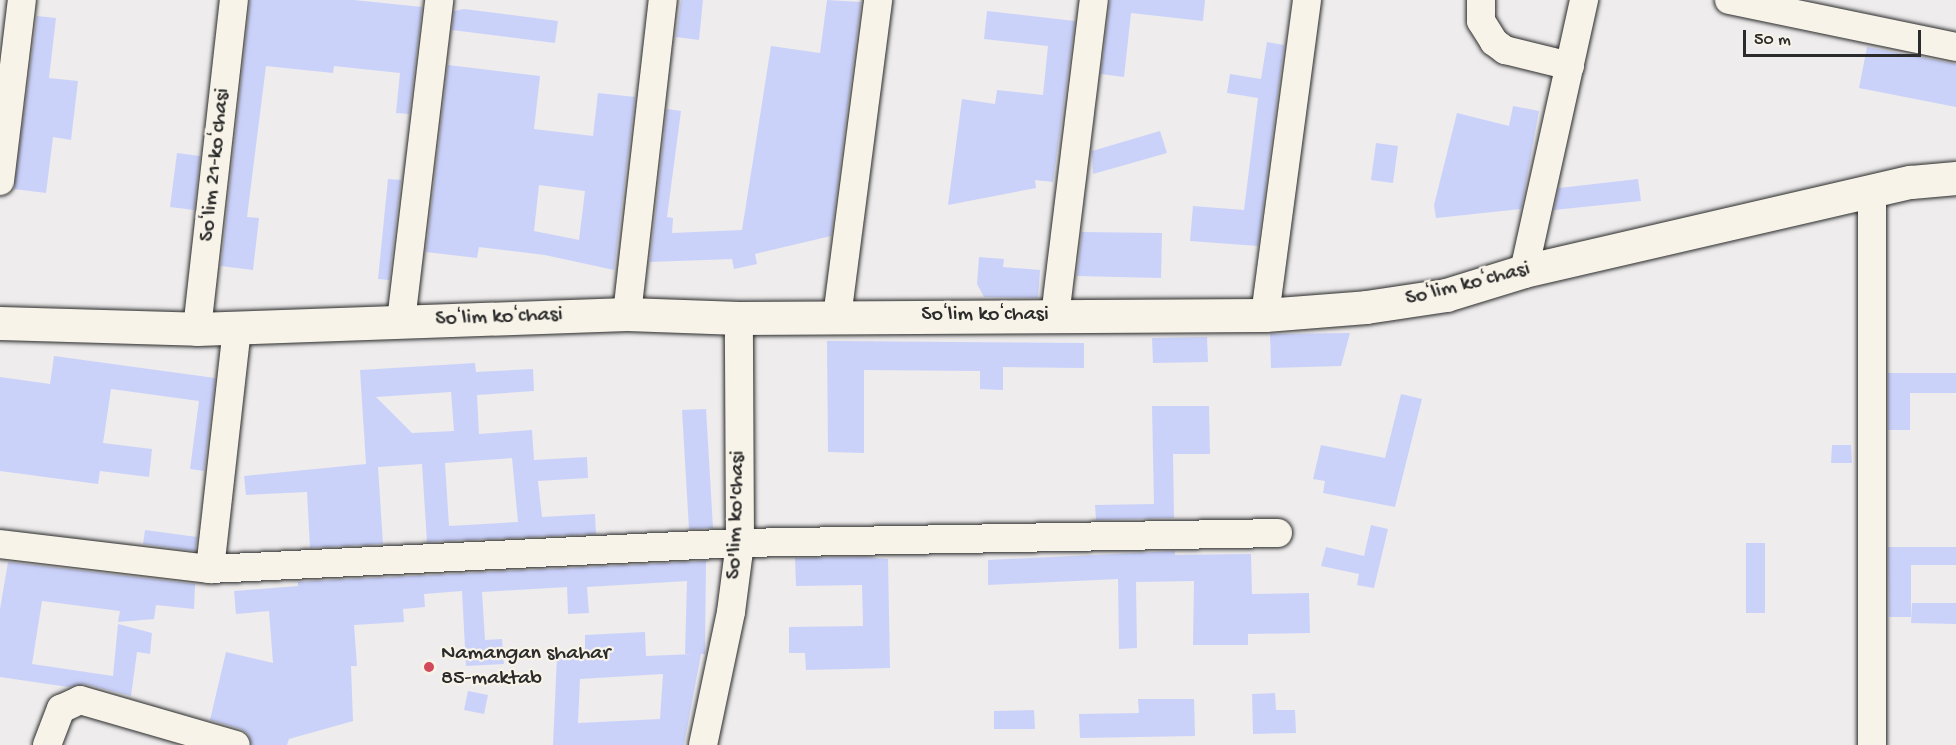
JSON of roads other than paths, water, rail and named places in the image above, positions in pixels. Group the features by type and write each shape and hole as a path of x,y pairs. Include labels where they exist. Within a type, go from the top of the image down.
{"street":[{"path":"0,181 22,0"},
{"name":"Soʻlim 21-koʻchasi","path":"197,329 234,0"},
{"path":"401,321 439,0"},
{"path":"627,314 663,0"},
{"path":"837,317 878,0"},
{"path":"1055,316 1094,0"},
{"path":"1265,315 1307,0"},
{"path":"1481,0 1480,21 1494,42 1506,50 1570,66"},
{"path":"1524,271 1584,0"},
{"path":"1729,0 1956,47"},
{"name":"Soʻlim koʻchasi","path":"0,323 237,329 627,314 739,318 1265,315 1366,307 1446,295 1524,271 1872,192 1956,178"},
{"path":"1872,192 1872,745"},
{"name":"So'lim ko'chasi","path":"703,745 731,612 740,543 739,318"},
{"path":"210,569 237,329"},
{"path":"0,544 210,569 740,543 1278,533"},
{"path":"47,745 61,709 80,700 236,745"}],"place":[{"name":"Namangan shahar 85-maktab","path":"429,667"}]}
